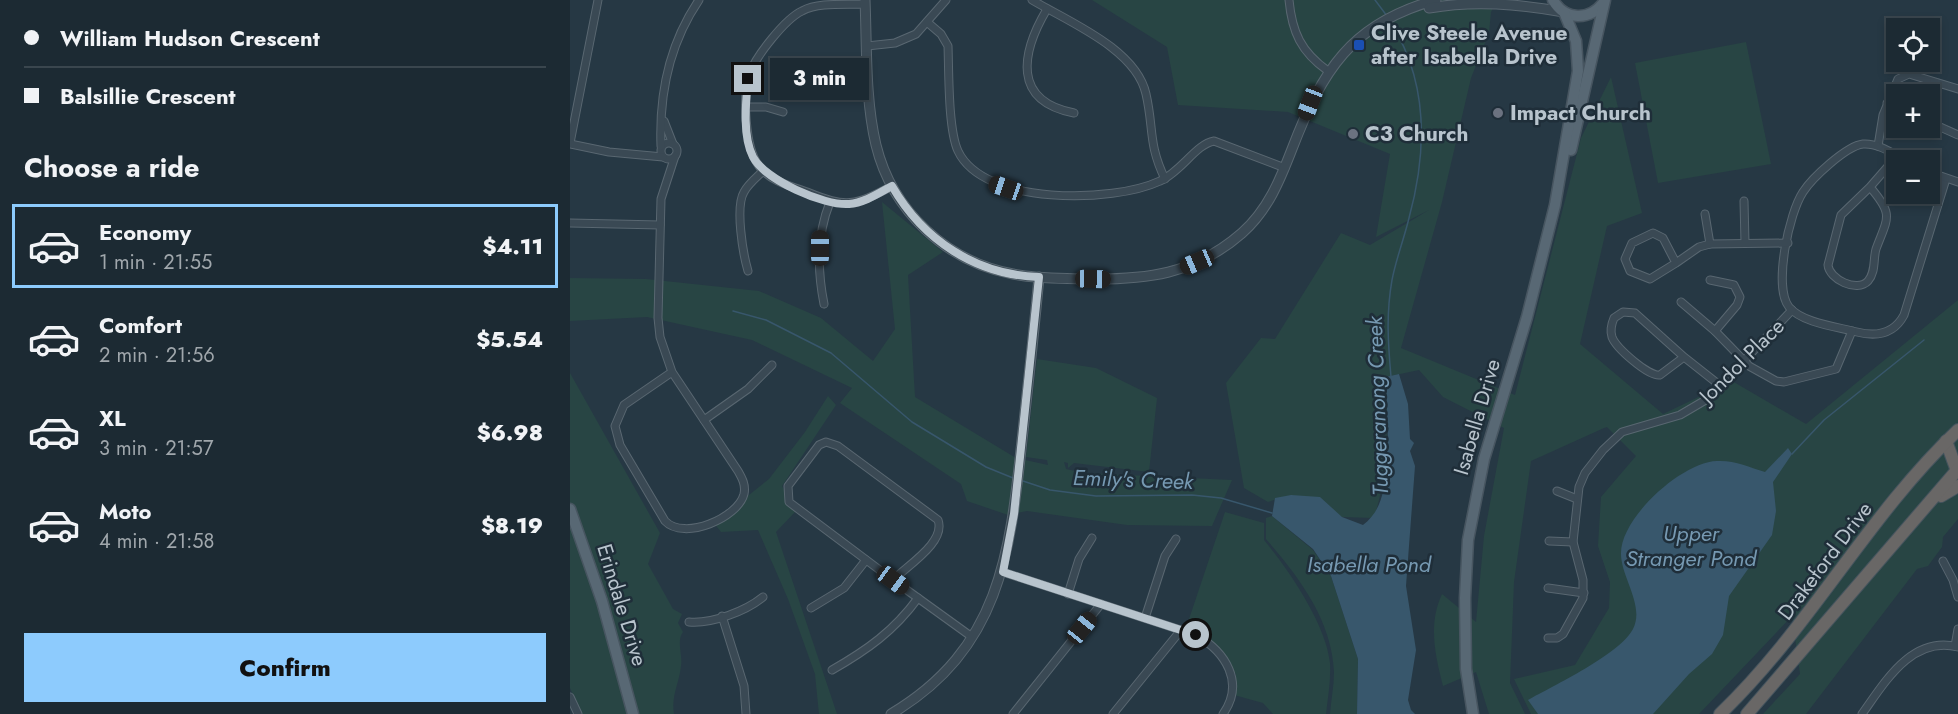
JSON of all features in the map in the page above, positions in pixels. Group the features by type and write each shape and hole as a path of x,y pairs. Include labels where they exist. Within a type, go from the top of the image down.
{"highway":[{"name":"Drakeford Drive","path":"1720,714 1797,630 1879,521 1952,441 1958,430"},
{"path":"1952,441 1951,461 1958,471"},
{"name":"Drakeford Drive","path":"1748,714 1958,471"},
{"path":"1907,528 1938,498 1958,486"}],"main road":[{"path":"1553,0 1564,12 1576,16 1586,16 1596,12 1605,0"},
{"name":"Isabella Drive","path":"1473,714 1466,669 1466,579 1471,520 1484,459 1541,269 1605,0"},
{"name":"Isabella Drive","path":"1556,205 1578,70 1576,41 1564,12"},
{"name":"Erindale Drive","path":"570,509 601,597 633,714"},
{"name":"Isabella Drive","path":"1467,645 1480,714"}],"street":[{"path":"598,0 570,143 609,152 643,153 670,159 675,156"},
{"path":"667,176 661,147 665,79 672,50 699,0"},
{"path":"867,46 906,39 927,22 946,0"},
{"path":"1032,0 1120,52 1138,72 1147,96 1152,146 1166,178"},
{"path":"1289,0 1297,39 1308,55 1328,71"},
{"path":"892,186 858,203 830,202 781,182 763,171 749,145 748,79 754,64 795,15 813,7 865,2 872,125 876,146 892,186 912,216 948,248 987,267 1015,275 1137,279 1170,273 1200,261 1227,245 1257,218 1269,202 1310,103 1328,71 1349,47 1372,28 1409,10 1417,11 1439,2 1492,1 1564,12"},
{"path":"1047,9 1030,46 1028,67 1031,86 1044,103 1074,113"},
{"path":"927,22 941,34 948,46 956,145 964,161 982,177 1012,189 1077,195 1120,193 1166,178 1184,166 1205,144 1214,141 1285,168"},
{"path":"1896,84 1903,75 1925,78 1958,89"},
{"path":"747,107 766,107 783,112"},
{"path":"1878,146 1886,108"},
{"path":"662,116 677,149 661,199 658,318 660,337 672,372 738,471 743,481 744,493 740,503 730,512 698,528 684,531 665,521 620,445 616,431 617,417 624,405 672,372"},
{"path":"1940,127 1958,135"},
{"path":"643,153 668,142 673,144"},
{"path":"1886,150 1878,146 1864,144 1851,148 1810,182 1796,204 1781,287 1784,300 1802,317 1852,331 1878,335 1887,332 1902,319 1946,179"},
{"path":"1870,187 1885,206 1888,222 1876,251 1870,277 1865,284 1857,285 1834,278 1829,272 1828,265 1841,215 1886,169"},
{"path":"748,271 742,252 741,198 746,188 763,171"},
{"path":"1940,177 1958,183"},
{"path":"1744,201 1745,243"},
{"path":"824,304 820,282 820,232 830,202"},
{"path":"1705,214 1710,244"},
{"path":"570,223 660,225"},
{"path":"1676,263 1663,238 1653,233 1632,243 1625,259 1630,271 1650,279 1676,263 1699,247 1710,244 1788,243"},
{"path":"891,714 936,680 972,637 994,597 1003,572 1010,547 1039,277"},
{"path":"1710,280 1734,285 1740,297 1737,305 1715,331"},
{"path":"1681,302 1715,331 1753,370 1780,382 1832,370 1840,365 1852,331"},
{"name":"Jondol Place","path":"1577,499 1585,473 1603,450 1622,432 1680,415 1702,403 1722,387 1792,310"},
{"path":"1684,357 1660,375 1650,375 1615,343 1611,333 1614,318 1623,312 1635,314 1722,387"},
{"path":"704,420 748,389 772,365"},
{"path":"893,580 937,538 940,526 938,520 838,446 826,442 819,445 788,486 789,502 893,580 972,637"},
{"path":"1548,638 1557,638 1563,634 1580,608 1584,592 1573,542 1577,499 1557,491"},
{"path":"1068,594 1079,560 1092,538"},
{"path":"1145,618 1165,556 1176,539"},
{"path":"1549,541 1573,542"},
{"path":"811,608 844,588 866,560"},
{"path":"1943,561 1953,580 1958,597"},
{"path":"1003,572 1181,630 1208,642 1228,664 1233,686 1232,697 1223,714"},
{"path":"1548,588 1584,592"},
{"path":"689,622 706,621 749,607 763,597"},
{"path":"832,670 861,654 884,637 918,597"},
{"path":"1013,714 1101,604"},
{"path":"722,616 744,686 746,714"},
{"path":"1862,714 1909,656 1927,646 1956,646 1958,629"},
{"path":"1113,714 1181,630"},
{"path":"570,697 578,714"}],"green space":[{"path":"1092,0 1497,0 1491,12 1489,33 1471,78 1442,202 1401,348 1515,395 1581,138 1611,77 1642,213 1607,226 1580,344 1663,414 1732,381 1806,424 1958,300 1958,519 1943,537 1942,547 1928,566 1917,569 1806,714 1763,714 1800,674 1792,616 1699,714 1531,714 1514,679 1575,665 1609,608 1610,582 1598,546 1601,497 1636,456 1607,427 1531,461 1514,582 1510,683 1525,714 1489,714 1476,672 1443,686 1434,640 1435,617 1442,594 1476,622 1484,536 1504,428 1443,397 1419,370 1386,377 1385,465 1374,518 1342,517 1280,498 1268,502 1244,488 1226,383 1261,338 1275,339 1341,233 1370,245 1429,210 1376,237 1390,154 1288,112 1178,105 1167,47"},
{"path":"1746,42 1771,164 1658,183 1635,63"},
{"path":"882,202 943,252 908,275 915,397 1016,458 1048,465 1047,460 1026,457 1037,359 1096,368 1157,398 1149,472 1074,463 1068,468 1068,463 1064,462 1066,469 1084,473 1232,480 1212,526 1127,525 1027,511 1008,515 967,501 961,484 840,403 852,388 752,340 647,317 570,321 570,278 646,279 759,291 821,318 873,361 895,329"},
{"path":"570,373 660,533 648,564 673,609 682,614 678,623 683,632 680,640 681,662 674,714 582,714 570,688"},
{"path":"828,396 836,405 782,486 795,512 776,532 837,714 819,714 815,674 788,599 758,530 721,532 714,523 769,479 805,432"},
{"path":"1225,512 1264,523 1264,540 1295,582 1314,615 1322,632 1330,663 1326,714 1273,714 1263,703 1234,695 1236,674 1188,622"},
{"path":"1272,516 1313,550 1331,576 1358,659 1357,714 1330,714 1334,672 1327,635 1312,600 1266,539 1266,518"}],"water":[{"name":"Isabella Pond","path":"1399,374 1408,404 1410,439 1414,443 1410,451 1415,466 1406,586 1416,650 1408,700 1415,714 1357,714 1358,659 1331,576 1313,549 1272,516 1275,498 1291,495 1320,497 1342,517 1363,525 1371,517 1384,488 1384,445 1388,441 1386,377"},
{"name":"Upper Stranger Pond","path":"1788,448 1792,454 1773,482 1776,511 1772,535 1729,596 1723,635 1712,654 1689,674 1653,714 1538,714 1528,700 1601,659 1626,639 1633,629 1636,611 1622,563 1623,540 1631,524 1656,494 1687,471 1717,461 1741,464 1765,472"}],"waterway":[{"name":"Tuggeranong Creek","path":"1375,0 1387,16"},
{"name":"Tuggeranong Creek","path":"1391,23 1412,70 1421,118 1421,143 1415,193 1390,293 1388,328 1391,377"},
{"name":"Emily's Creek","path":"733,311 766,320 831,353 912,422 986,467 1013,478"},
{"path":"1792,454 1824,420 1924,340"},
{"name":"Emily's Creek","path":"1020,480 1050,490 1096,496 1192,495 1221,498 1272,513"}],"place":[{"name":"Clive Steele Avenue after Isabella Drive","path":"1359,45"},
{"name":"Impact Church","path":"1498,113"},
{"name":"C3 Church","path":"1353,134"}],"route":[{"path":"748,79 749,145 759,166 771,177 839,204 858,203 892,186 912,216 929,233 960,256 1006,273 1039,277 1010,547 1003,572 1196,635"}]}
